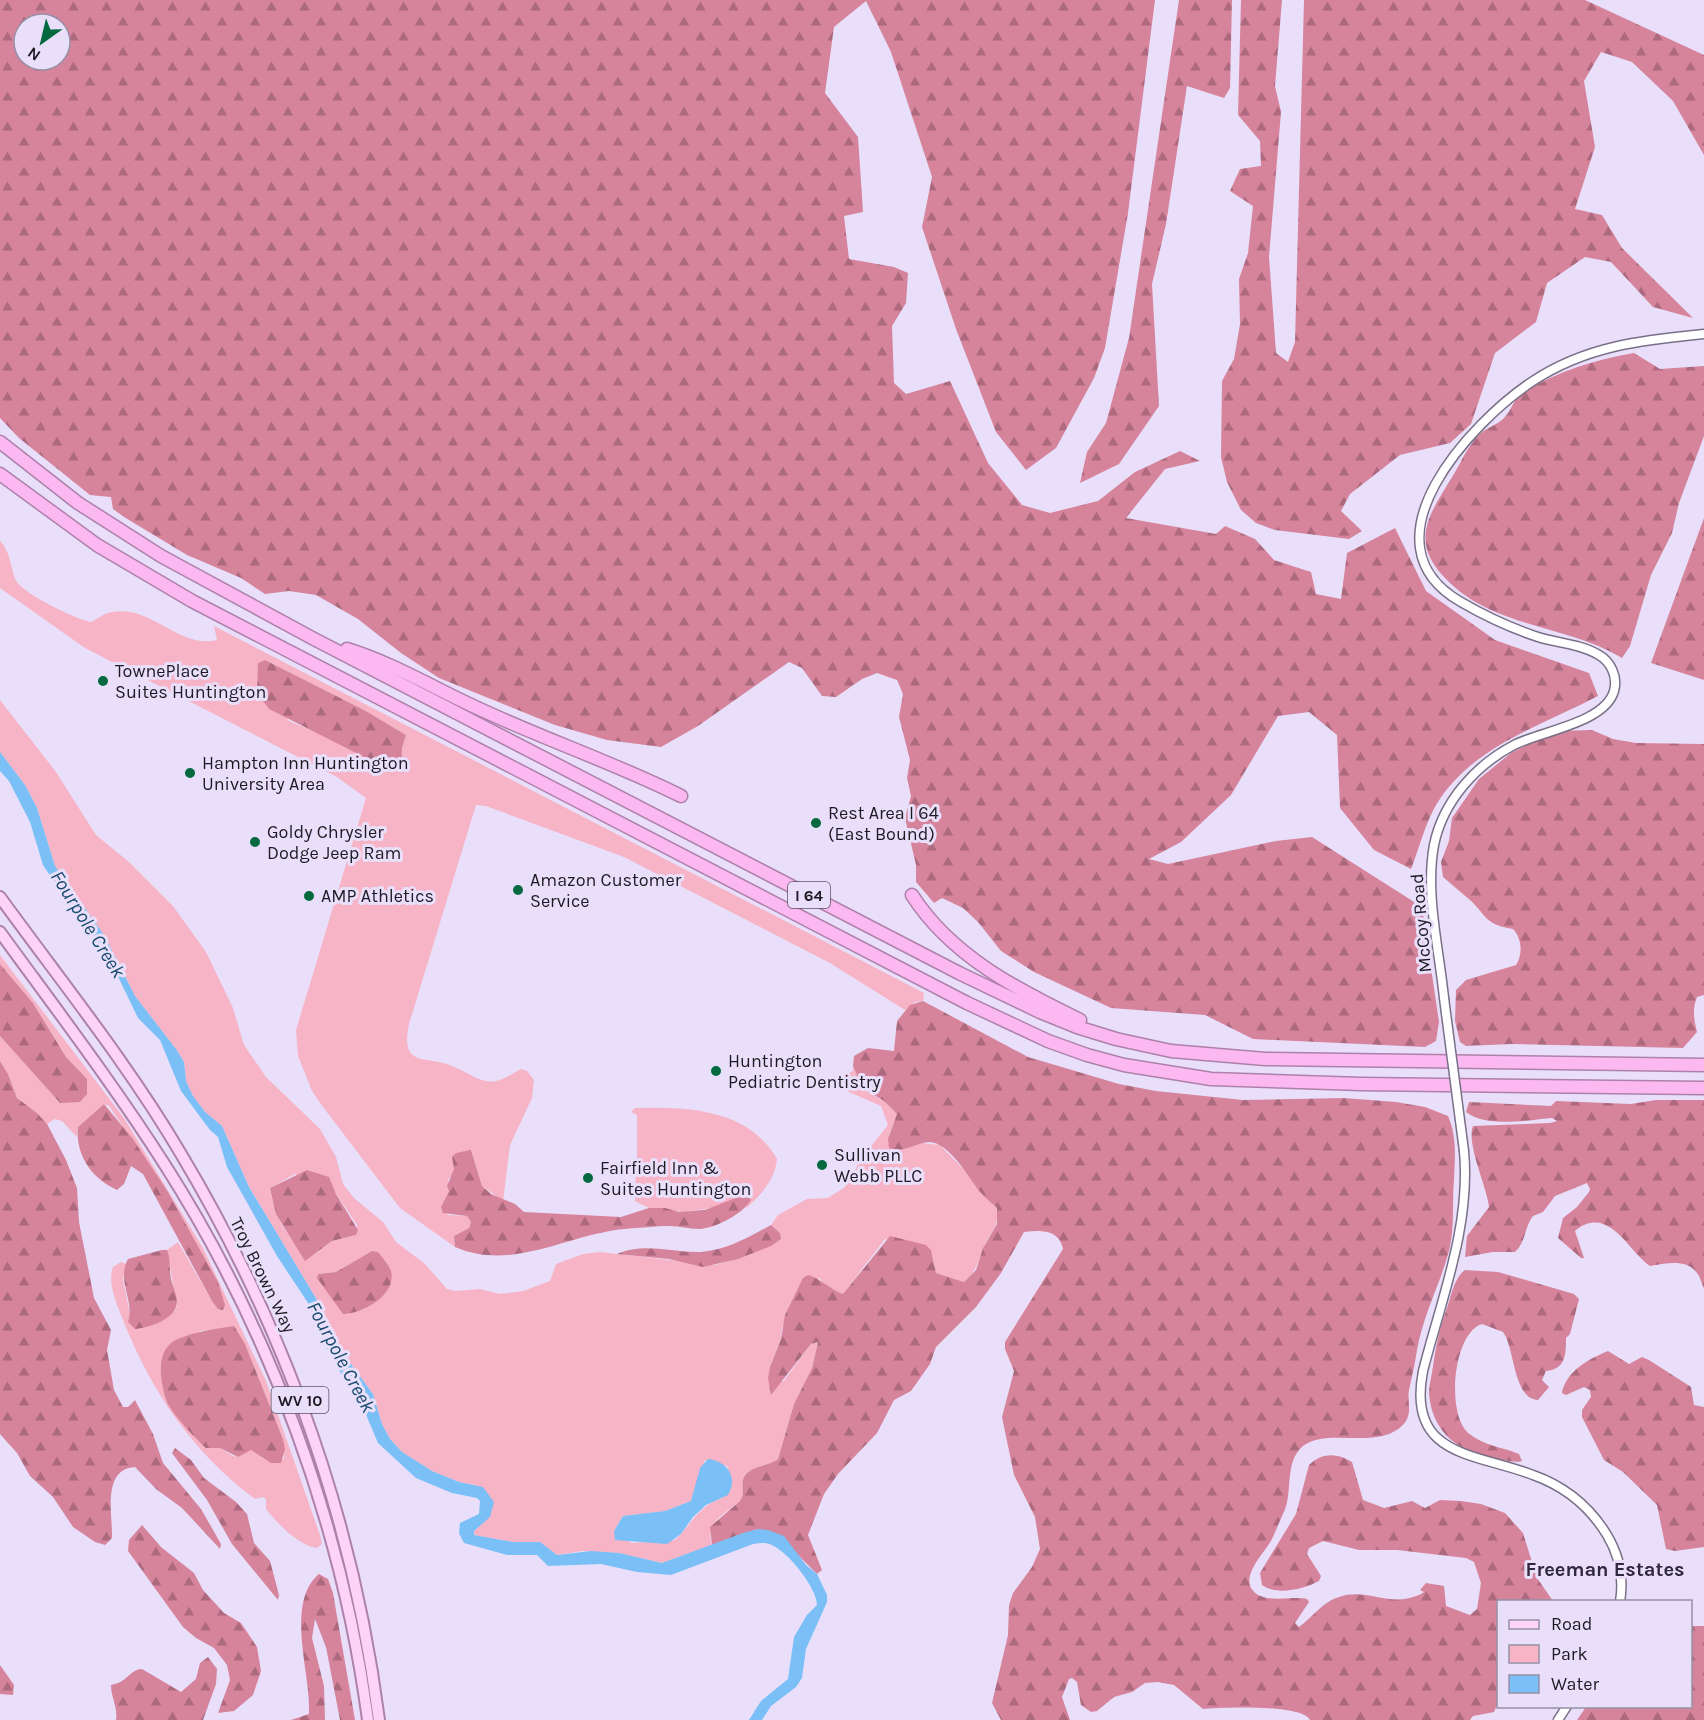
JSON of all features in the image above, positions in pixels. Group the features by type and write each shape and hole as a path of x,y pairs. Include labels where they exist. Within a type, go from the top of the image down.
{"highway":[{"name":"I 64","path":"0,442 53,484 119,530 314,639 1005,996 1068,1023 1116,1039 1171,1051 1265,1059 1704,1065"},
{"name":"I 64","path":"0,474 97,545 210,611 967,1003 1048,1041 1087,1055 1168,1074 1259,1082 1704,1088"},
{"path":"314,639 380,661 492,715 627,770 681,796"},
{"path":"912,895 948,939 986,967 1042,1001 1116,1039"}],"main road":[{"name":"Troy Brown Way","path":"0,897 123,1066 181,1153 245,1271 281,1350 328,1478 356,1584 379,1720"},
{"name":"Troy Brown Way","path":"0,932 106,1077 165,1165 222,1264 249,1319 307,1460 345,1596 368,1720"}],"street":[{"name":"McCoy Road","path":"1620,1600 1621,1575 1616,1551 1587,1508 1571,1495 1536,1476 1461,1454 1442,1442 1427,1421 1421,1402 1421,1382 1458,1236 1464,1194 1464,1159 1443,990 1432,873 1434,845 1446,811 1468,779 1491,759 1516,744 1596,712 1610,700 1615,683 1607,662 1594,652 1510,626 1460,601 1437,585 1426,569 1419,548 1420,526 1428,504 1452,458 1474,429 1499,406 1545,373 1571,359 1612,346 1704,334"}],"green space":[{"path":"0,0 1155,0 1128,213 1105,348 1094,378 1056,448 1026,470 996,432 956,329 922,227 932,177 891,52 866,1 834,27 825,93 858,137 863,212 844,216 849,259 894,267 908,273 906,303 892,326 894,383 906,394 950,381 988,463 1022,505 1050,513 1098,501 1135,472 1180,451 1200,461 1165,469 1126,518 1216,534 1225,526 1255,539 1274,560 1311,572 1316,594 1341,599 1347,553 1395,528 1426,591 1495,640 1589,673 1598,696 1508,740 1468,767 1451,785 1432,812 1411,869 1374,850 1340,808 1337,735 1309,712 1278,716 1231,795 1181,842 1149,859 1168,864 1276,841 1312,837 1422,907 1439,1022 1436,1041 1425,1047 1253,1039 1205,1015 1111,1008 1034,972 1001,951 978,922 963,908 942,898 934,903 916,882 916,865 905,818 911,796 907,778 910,760 899,717 903,694 897,680 877,673 862,679 836,697 822,696 802,668 789,662 698,726 661,747 607,740 555,725 439,678 401,653 358,619 316,595 289,591 265,594 241,578 187,555 113,509 111,497 90,495 19,438 0,418"},
{"path":"1179,0 1232,0 1230,88 1224,98 1187,86 1166,224 1152,284 1159,406 1119,464 1080,483 1087,452 1106,423 1129,338"},
{"path":"1241,0 1282,0 1275,86 1281,112 1269,257 1276,353 1288,362 1295,342 1304,0 1585,0 1704,55 1704,155 1673,101 1632,62 1601,52 1584,81 1595,147 1575,209 1602,215 1622,248 1693,318 1653,307 1611,262 1585,257 1547,283 1536,322 1495,353 1471,424 1450,443 1400,455 1350,494 1341,511 1362,531 1349,539 1275,530 1256,523 1241,510 1227,482 1221,457 1222,381 1234,359 1240,324 1239,279 1248,253 1253,206 1230,191 1240,169 1261,166 1260,141 1238,115"},
{"path":"1634,353 1660,369 1704,366 1704,436 1679,503 1672,533 1651,575 1630,646 1622,658 1579,639 1510,618 1468,597 1436,568 1429,554 1426,528 1437,503 1474,440 1504,418 1523,392 1577,367"},
{"path":"1704,518 1704,680 1651,663"},
{"path":"0,541 8,555 16,581 39,599 74,616 91,622 109,613 127,612 153,620 190,638 203,641 217,640 214,626 924,993 923,1001 915,1002 905,1010 830,963 624,857 486,806 476,805 409,1024 408,1048 411,1054 417,1057 452,1066 482,1080 491,1082 500,1080 521,1069 527,1071 534,1080 532,1098 510,1145 503,1201 482,1186 471,1150 448,1180 449,1191 441,1207 448,1215 467,1216 471,1222 469,1228 454,1236 455,1247 400,1208 312,1091 298,1056 296,1030 366,798 337,777 85,648 0,588","holes":["265,660 366,711 406,735 402,748 320,734 289,721 258,676 258,663"]},
{"path":"265,660 366,711 406,735 401,763 396,769 380,765 269,709 257,693 258,663"},
{"path":"0,700 56,772 96,835 129,862 173,906 206,952 233,1008 244,1045 266,1077 320,1129 336,1157 343,1184 354,1198 383,1222 396,1242 425,1264 447,1289 455,1291 480,1289 500,1294 523,1291 550,1281 556,1264 583,1254 600,1252 715,1265 732,1260 780,1233 771,1225 778,1215 807,1199 828,1198 845,1187 862,1158 888,1125 881,1106 835,1086 838,1078 853,1071 853,1066 857,1075 857,1086 884,1101 897,1114 889,1135 891,1150 921,1143 940,1145 972,1178 980,1192 997,1208 996,1225 976,1267 964,1282 936,1273 931,1250 885,1239 843,1294 829,1289 819,1278 782,1327 781,1338 770,1367 783,1382 811,1344 818,1341 812,1368 794,1404 778,1459 747,1473 744,1477 743,1495 740,1501 718,1519 711,1531 712,1545 662,1563 619,1553 582,1551 557,1555 540,1542 513,1542 474,1535 474,1531 490,1516 475,1485 459,1482 432,1471 402,1452 390,1439 382,1424 373,1394 333,1340 320,1305 249,1187 222,1126 205,1112 193,1096 186,1081 184,1062 135,996 104,935 55,866 37,808 25,785 0,752","holes":["295,1174 333,1189 357,1225 356,1235 332,1241 314,1255 295,1241 280,1220 270,1188","372,1251 378,1252 389,1267 365,1309 353,1310 318,1274 336,1272","705,1460 727,1466 732,1480 722,1498 707,1505 675,1540 632,1543 614,1531 623,1516 665,1511 691,1501"]},
{"path":"1592,730 1613,739 1636,743 1704,744 1704,995 1697,997 1694,1006 1697,1032 1683,1048 1511,1044 1466,1046 1460,1042 1455,1021 1456,990 1466,980 1516,965 1520,956 1520,947 1513,929 1491,922 1443,877 1441,862 1449,841 1452,818 1479,779 1511,753 1558,731"},
{"path":"0,955 124,1118 203,1248 266,1381 320,1535 322,1544 317,1548 303,1543 289,1533 266,1509 266,1499 263,1497 255,1499 212,1462 176,1419 147,1371 116,1301 111,1280 113,1267 121,1262 126,1264 123,1279 130,1315 154,1325 175,1310 177,1306 167,1250 178,1242 212,1301 218,1282 168,1192 109,1106 104,1104 78,1127 77,1137 62,1121 55,1119 47,1124 17,1098 8,1074 0,1061 0,1036 60,1103 87,1079 66,1057 33,1003 0,964","holes":["219,1329 245,1344 283,1439 284,1459 264,1459 251,1449 238,1457 233,1456 220,1448 197,1440 188,1428 200,1331"]},
{"path":"0,964 33,1003 66,1057 87,1079 87,1094 80,1102 60,1103 0,1036"},
{"path":"923,1001 1028,1057 1119,1084 1156,1091 1243,1100 1344,1098 1396,1102 1425,1107 1448,1116 1455,1147 1451,1242 1420,1337 1409,1390 1408,1417 1396,1430 1384,1436 1327,1438 1314,1440 1303,1446 1293,1461 1286,1506 1272,1539 1256,1562 1249,1582 1251,1588 1262,1597 1307,1599 1309,1602 1295,1623 1299,1627 1333,1599 1359,1594 1388,1599 1409,1598 1424,1592 1420,1590 1426,1583 1444,1586 1446,1606 1470,1615 1477,1609 1481,1583 1474,1562 1466,1558 1397,1550 1359,1550 1323,1541 1309,1548 1307,1554 1321,1576 1319,1581 1306,1587 1283,1591 1262,1585 1260,1573 1296,1514 1309,1465 1325,1456 1341,1457 1352,1462 1363,1500 1384,1508 1412,1501 1425,1508 1440,1500 1481,1504 1505,1513 1523,1533 1537,1578 1552,1600 1497,1600 1497,1705 1494,1712 1473,1716 1470,1720 1310,1720 1293,1711 1278,1709 1242,1707 1203,1709 1174,1685 1158,1682 1145,1683 1132,1692 1114,1697 1097,1711 1091,1712 1081,1705 1077,1682 1072,1678 1069,1679 1062,1697 1070,1720 1001,1720 992,1703 1008,1635 1009,1605 1013,1593 1032,1567 1040,1549 1035,1517 1014,1475 1002,1417 1014,1371 1005,1349 1005,1342 1063,1249 1061,1242 1048,1232 1024,1232 1001,1273 976,1307 936,1347 930,1364 911,1391 894,1400 877,1433 838,1474 824,1494 808,1535 822,1570 817,1574 799,1556 758,1529 712,1545 710,1527 740,1501 743,1495 744,1477 747,1473 778,1459 794,1404 812,1368 818,1342 811,1344 771,1395 768,1378 770,1367 781,1339 785,1315 803,1278 808,1275 813,1277 843,1294 890,1236 926,1245 931,1250 936,1273 964,1282 976,1270 983,1248 997,1224 997,1208 980,1192 958,1162 944,1148 929,1142 898,1150 889,1148 888,1139 897,1114 884,1101 855,1083 857,1075 853,1066 854,1056 868,1048 894,1051 897,1021 910,1005"},
{"path":"0,1061 8,1074 17,1098 47,1124 66,1160 77,1188 79,1222 94,1298 111,1330 107,1350 114,1390 123,1407 128,1407 135,1400 153,1434 163,1463 201,1509 221,1544 220,1549 182,1508 156,1489 135,1467 124,1470 117,1476 113,1485 111,1495 112,1538 105,1545 95,1542 73,1527 53,1497 30,1476 17,1453 0,1434"},
{"path":"1656,1100 1704,1100 1704,1289 1699,1276 1689,1266 1670,1263 1650,1266 1608,1226 1598,1223 1587,1224 1575,1231 1584,1258 1581,1258 1558,1238 1563,1218 1577,1207 1589,1192 1587,1183 1555,1196 1543,1212 1533,1216 1515,1252 1493,1252 1465,1257 1467,1236 1489,1207 1472,1143 1473,1126 1557,1121 1552,1118 1508,1122 1485,1120 1466,1112 1469,1102 1551,1106 1556,1101 1631,1104"},
{"path":"104,1104 133,1139 168,1192 218,1282 225,1305 223,1310 218,1309 212,1301 143,1174 131,1166 124,1184 117,1190 100,1179 87,1165 79,1147 78,1127"},
{"path":"635,1108 695,1110 733,1120 750,1129 765,1142 777,1159 770,1181 761,1194 744,1210 747,1207 742,1196 713,1208 683,1212 649,1208 635,1201 636,1168 629,1167 629,1161 637,1160 637,1115 631,1112"},
{"path":"471,1150 482,1186 491,1194 515,1204 524,1212 621,1217 649,1208 665,1208 679,1212 705,1210 746,1194 751,1200 731,1218 702,1229 670,1226 624,1229 603,1232 519,1254 476,1254 455,1247 454,1236 469,1228 471,1222 467,1216 443,1213 441,1207 449,1191 447,1186 454,1169 452,1157 456,1153"},
{"path":"307,1170 329,1177 336,1194 358,1230 356,1235 332,1241 305,1261 276,1214 270,1188"},
{"path":"771,1225 780,1233 781,1239 771,1246 738,1259 703,1267 669,1259 617,1254 648,1248 690,1252 711,1251 738,1242"},
{"path":"167,1250 168,1254 176,1307 164,1320 135,1329 128,1322 130,1314 124,1275 125,1267 128,1259"},
{"path":"372,1251 378,1252 391,1271 389,1288 383,1296 368,1307 343,1314 317,1278 318,1274 336,1272"},
{"path":"1465,1270 1498,1272 1574,1294 1579,1299 1570,1334 1566,1338 1564,1360 1558,1367 1546,1371 1542,1380 1549,1387 1538,1400 1530,1397 1519,1382 1503,1332 1482,1324 1472,1330 1464,1342 1459,1357 1455,1392 1461,1423 1474,1437 1487,1444 1519,1454 1522,1461 1486,1457 1458,1445 1438,1425 1432,1410 1429,1390 1441,1325 1455,1284"},
{"path":"234,1326 245,1344 283,1439 285,1449 281,1463 271,1463 251,1450 238,1457 220,1448 206,1448 179,1419 167,1402 161,1365 162,1357 169,1345 182,1337"},
{"path":"1608,1351 1629,1364 1642,1357 1649,1360 1691,1387 1694,1405 1704,1407 1704,1547 1675,1551 1666,1549 1657,1505 1623,1472 1604,1460 1582,1417 1582,1410 1591,1397 1590,1390 1584,1387 1566,1395 1562,1393 1564,1385 1573,1372 1586,1362"},
{"path":"175,1448 191,1460 204,1478 236,1502 247,1514 254,1543 270,1561 279,1595 278,1600 232,1544 207,1500 172,1453"},
{"path":"142,1525 161,1547 194,1573 203,1590 224,1613 241,1623 257,1647 261,1671 253,1695 234,1711 218,1713 230,1680 227,1665 214,1648 196,1638 183,1627 128,1551 129,1540"},
{"path":"319,1574 328,1579 333,1593 355,1720 340,1720 326,1647 315,1619 312,1638 324,1686 325,1720 291,1720 309,1714 301,1621 303,1603 309,1587"},
{"path":"1692,1626 1704,1626 1704,1720 1577,1720 1585,1708 1692,1708"},
{"path":"208,1657 217,1669 216,1684 203,1720 116,1720 111,1685 142,1669 181,1692 196,1679 200,1663"},
{"path":"0,1665 14,1685 13,1695 0,1694"}],"water":[{"name":"Fourpole Creek","path":"0,752 25,785 37,808 55,866 104,935 135,996 184,1062 186,1081 193,1096 205,1112 222,1126 249,1187 320,1305 333,1340 373,1394 382,1424 390,1439 402,1452 432,1471 459,1482 483,1487 494,1502 490,1517 474,1531 474,1535 513,1542 540,1542 557,1555 591,1551 619,1553 662,1563 743,1533 758,1529 768,1530 784,1536 806,1565 817,1574 827,1595 827,1602 806,1649 802,1678 796,1687 771,1706 762,1720 749,1720 761,1701 788,1679 794,1637 807,1615 817,1605 807,1580 779,1549 767,1543 753,1544 671,1575 637,1572 601,1564 548,1566 537,1555 507,1555 464,1543 459,1533 460,1523 479,1514 480,1501 477,1498 452,1493 416,1478 378,1443 356,1391 342,1375 320,1336 310,1306 277,1256 227,1167 218,1137 210,1130 181,1091 160,1040 138,1018 111,962 72,906 63,887 51,877 43,865 30,822 9,781 0,771"},
{"path":"708,1459 720,1463 729,1471 732,1482 728,1495 706,1505 693,1517 681,1534 667,1544 615,1540 614,1531 623,1516 665,1511 691,1501 700,1468"}],"place":[{"name":"TownePlace Suites Huntington","path":"103,681"},
{"name":"Hampton Inn Huntington University Area","path":"190,773"},
{"name":"Rest Area I 64 (East Bound)","path":"816,823"},
{"name":"Goldy Chrysler Dodge Jeep Ram","path":"255,842"},
{"name":"Amazon Customer Service","path":"518,890"},
{"name":"AMP Athletics","path":"309,896"},
{"name":"Huntington Pediatric Dentistry","path":"716,1071"},
{"name":"Sullivan Webb PLLC","path":"822,1165"},
{"name":"Fairfield Inn & Suites Huntington","path":"588,1178"}],"district":[{"name":"Freeman Estates","path":"1605,1569"}]}
